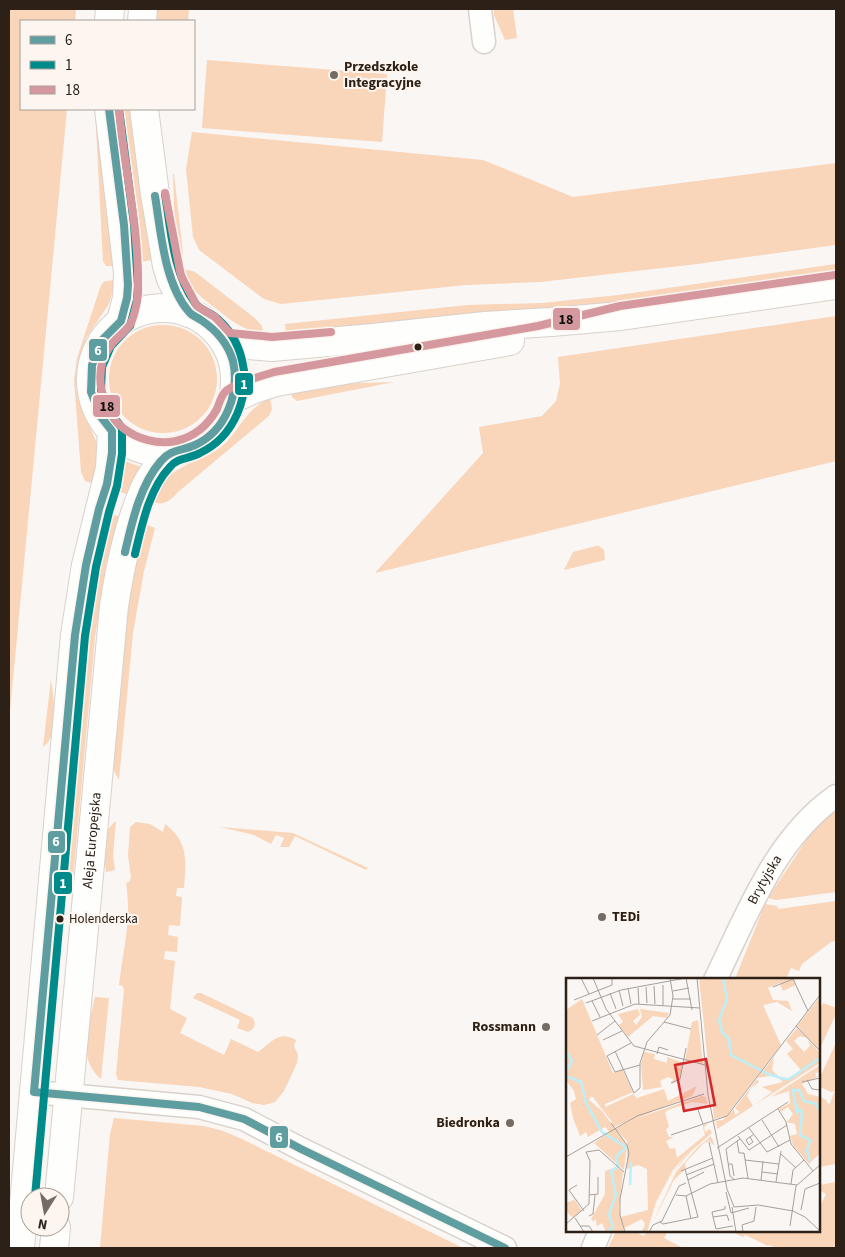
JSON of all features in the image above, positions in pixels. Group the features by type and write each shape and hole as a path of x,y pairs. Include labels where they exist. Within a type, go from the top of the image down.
{"main road":[{"path":"109,110 128,272 127,298 121,321"},
{"path":"144,110 155,194 168,266 171,279 189,313"},
{"path":"225,343 272,347 485,326 621,316 836,285"},
{"path":"154,308 172,308 189,313 210,325 225,343 232,359 234,371 235,382 232,399 223,419 209,435 190,447 170,452 157,452 138,448 112,431 101,417 94,401 91,374 94,356 102,340 121,321 137,313 154,308"},
{"path":"232,399 276,382 540,336 621,316"},
{"path":"20,1248 75,635 82,590 99,509 110,468 112,431"},
{"name":"Aleja Europejska","path":"60,1187 114,606 126,548 137,508 151,478 170,452"}],"street":[{"path":"480,9 484,42"},
{"name":"Brytyjska","path":"717,978 755,898 777,860 814,813 836,796"},
{"path":"34,1092 199,1107 244,1119 301,1149 505,1248"},
{"path":"593,1248 600,1232"}],"shaded area":[{"path":"9,9 76,9 75,20 20,20 20,110 67,110 9,722"},
{"path":"155,9 189,9 188,20 154,20"},
{"path":"494,9 513,9 517,38 505,40 494,15"},
{"path":"207,60 387,74 382,142 202,128"},
{"path":"96,110 116,266 106,266 103,261"},
{"path":"121,110 131,110 140,184 154,260 139,262"},
{"path":"192,132 483,160 573,197 836,163 836,245 697,264 540,282 466,285 281,304 264,299 199,250 193,237 186,169"},
{"path":"173,174 183,253 181,257 175,235"},
{"path":"836,264 836,274 619,304 286,333 285,324 468,305 542,303 618,295"},
{"path":"183,270 195,272 256,319 262,326 263,334 239,325 206,301 193,288"},
{"path":"116,280 109,304 86,338 77,366 76,388 80,404 99,450 95,484 85,481 81,472 74,380 77,358 101,285 105,281"},
{"path":"836,316 836,461 375,573 483,453 479,427 542,416 556,401 560,384 558,357"},
{"path":"163,325 184,329 201,341 213,358 217,379 213,400 201,417 184,429 163,433 142,429 125,417 113,400 109,379 113,358 125,341 142,329"},
{"path":"394,382 297,401 292,397 291,392 330,384"},
{"path":"270,398 272,409 269,416 169,500 164,503 153,502 169,476 221,447 254,408"},
{"path":"125,461 141,467 129,495 118,491"},
{"path":"113,515 119,516 106,564 95,637 72,891 70,892 68,861 88,635 101,562"},
{"path":"145,524 155,528 144,571 133,633 119,780 111,760 129,585"},
{"path":"596,546 604,550 605,560 564,570 573,552"},
{"path":"51,679 54,725 49,741 43,747"},
{"path":"836,809 836,892 776,900 768,898 809,836"},
{"path":"116,821 113,855 115,870 106,872 105,838 107,832"},
{"path":"136,822 150,824 163,832 165,824 178,838 184,853 184,888 177,888 176,896 182,897 180,926 169,925 168,935 178,937 177,952 165,951 164,959 175,961 170,1009 187,1018 180,1033 224,1055 231,1039 258,1052 276,1038 285,1036 296,1040 294,1046 298,1055 297,1063 284,1091 275,1102 264,1105 252,1103 232,1094 199,1087 118,1080 116,1074 124,990 123,986 119,985 128,909 126,883 131,878 128,855 130,827"},
{"path":"220,827 293,833 368,868 366,870 295,836 289,847 280,847 284,838 276,835 271,844 254,835"},
{"path":"836,901 836,941 831,942 802,964 799,971 791,968 786,978 735,978 765,904 777,906 778,909"},
{"path":"197,993 201,993 253,1018 255,1023 253,1029 248,1032 237,1028 240,1020 193,998"},
{"path":"95,997 109,998 101,1079 93,1071 89,1061 86,1041"},
{"path":"823,1003 836,1008 836,1014 820,1046 820,1010"},
{"path":"836,1043 836,1164 820,1167 820,1097 826,1100 829,1105 835,1091 831,1092 820,1087 820,1077"},
{"path":"114,1118 204,1126 223,1131 463,1248 100,1248 110,1134"},
{"path":"836,1182 836,1248 776,1248 745,1235 743,1237 732,1232 820,1232 820,1207 826,1194 820,1191 820,1185"},
{"path":"616,1232 635,1232 644,1236 646,1232 667,1232 664,1238 683,1248 608,1248"}],"transit line":[{"name":"6","path":"109,110 124,225 128,285 121,321 102,340 92,365 91,392 101,417 112,431 112,453 107,484 86,565 75,635 34,1092 199,1107 244,1119 301,1149 505,1248"},
{"name":"1","path":"36,1187 85,636 96,567 117,486 122,454 122,428 110,412 101,390 102,367 111,346 130,326 137,300 138,286 134,224 119,110"},
{"name":"18","path":"119,110 134,219 138,291 131,323 111,345 105,355 100,377 101,389 109,411 123,428 141,438 155,442 176,441 189,437 200,430 209,420 225,392 248,380 274,372 538,326 620,306 835,275"},
{"name":"18","path":"165,193 181,276 197,306 215,317 230,333 272,337 331,332"},
{"name":"1","path":"135,554 147,508 163,476 177,461 200,453 222,437 231,426 237,414 242,401 244,387 242,360 235,342 219,320 197,305 182,278 174,251 165,194"},
{"name":"6","path":"125,552 142,492 154,471 169,454 195,445 206,439 215,430 228,410 234,386 235,373 233,361 225,343 212,328 190,313 174,287 165,257 155,196"}],"place":[{"name":"Przedszkole Integracyjne","path":"334,75"},
{"name":"TEDi","path":"602,917"},
{"name":"Holenderska","path":"60,919"},
{"name":"Rossmann","path":"546,1027"},
{"name":"Biedronka","path":"510,1123"}]}
